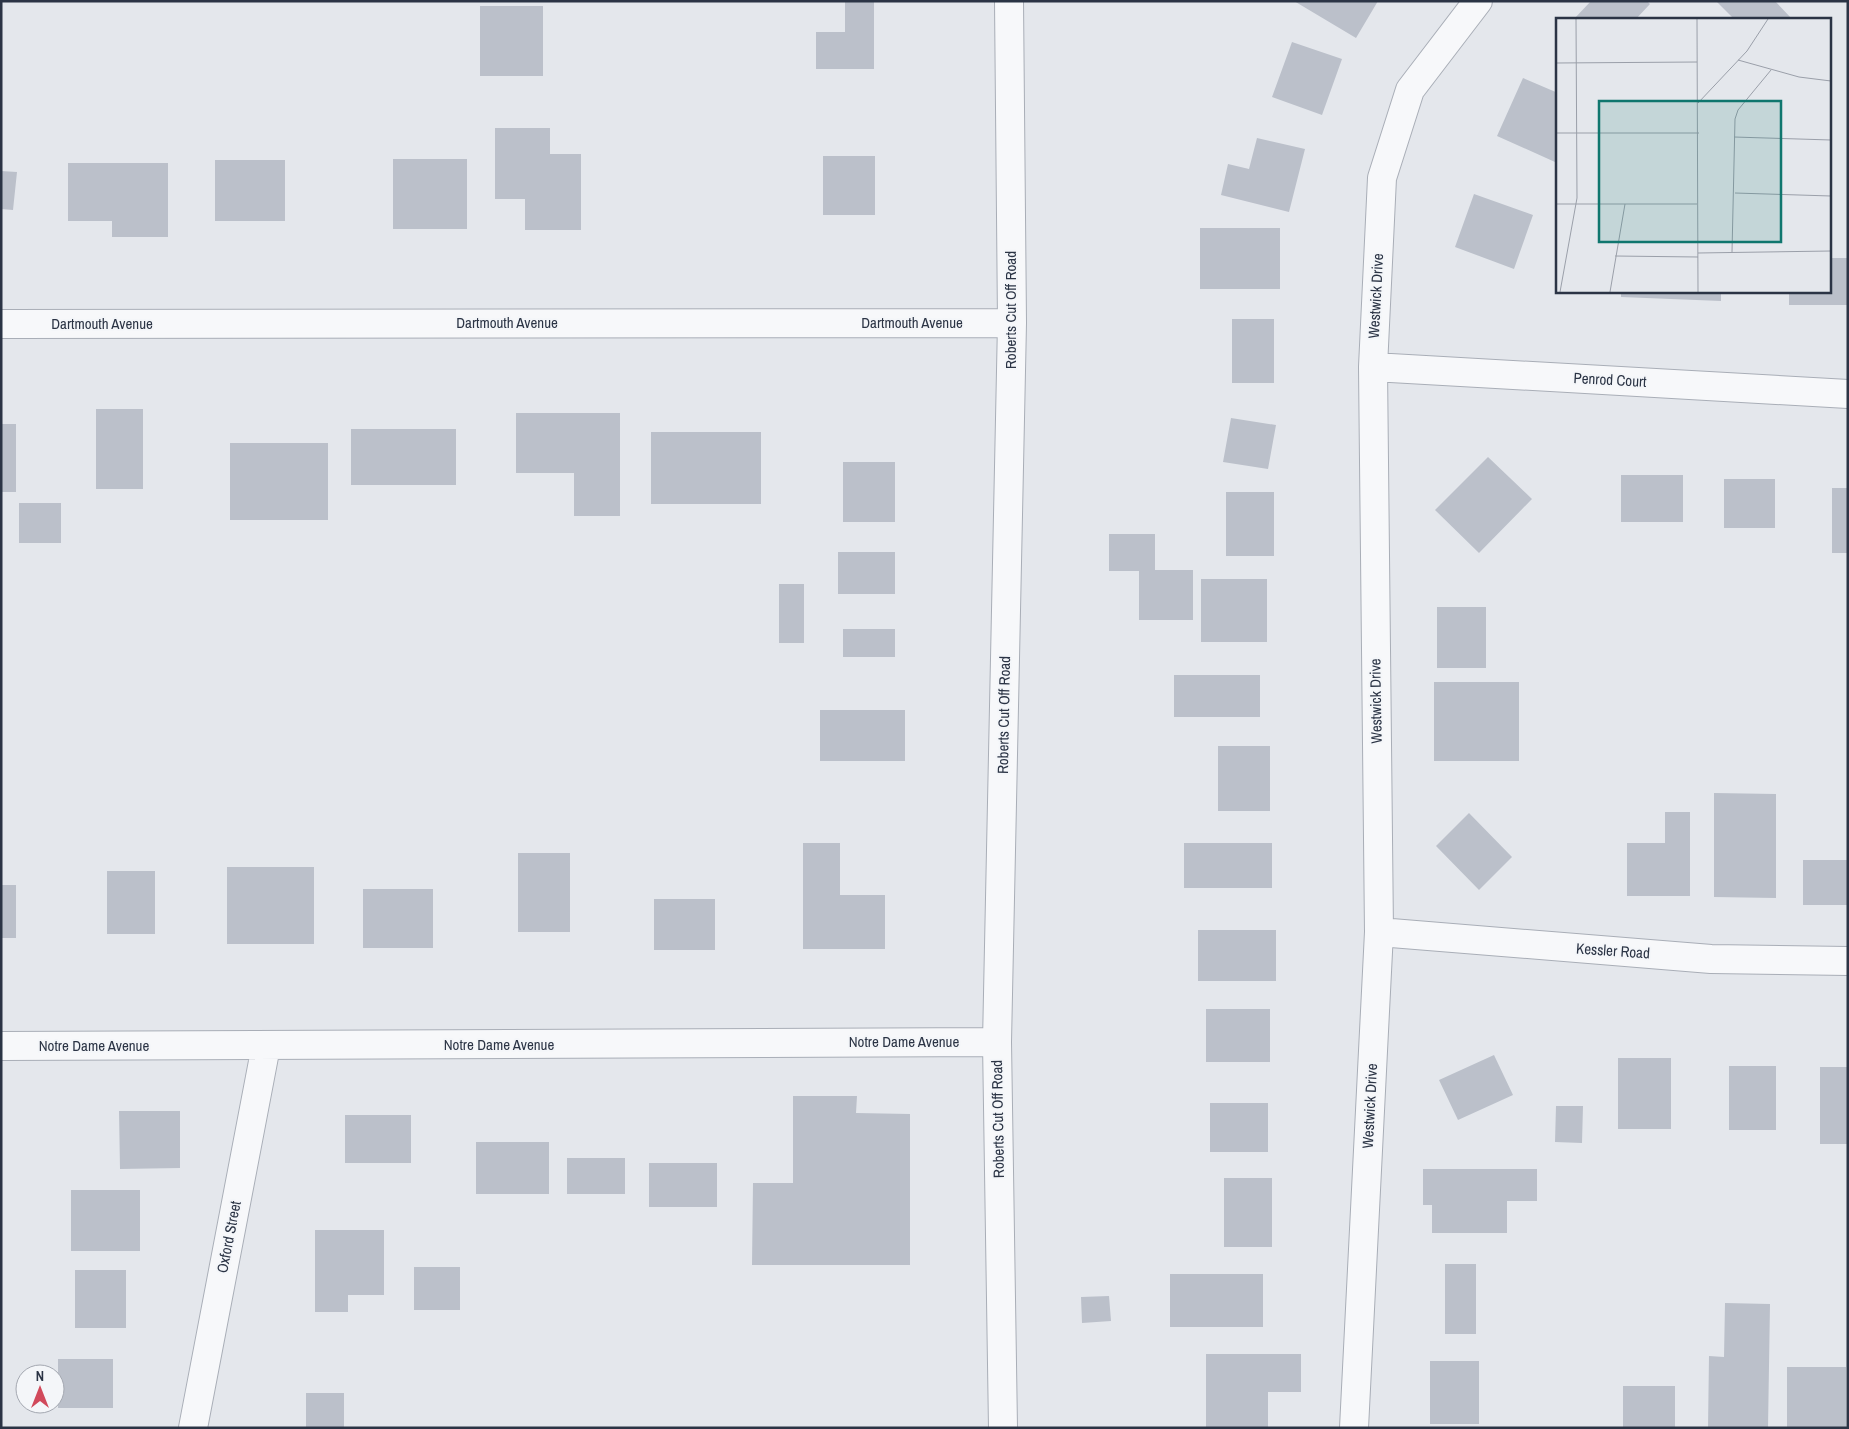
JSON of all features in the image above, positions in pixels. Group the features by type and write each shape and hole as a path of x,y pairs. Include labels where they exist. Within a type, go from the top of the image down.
{"street":[{"name":"Westwick Drive","path":"1354,1428 1379,932 1372,367 1382,178 1410,90 1478,1"},
{"name":"Roberts Cut Off Road","path":"1003,1428 997,1042 1012,323 1014,6"},
{"name":"Dartmouth Avenue","path":"1,324 1012,323"},
{"name":"Penrod Court","path":"1372,367 1848,394"},
{"name":"Kessler Road","path":"1379,932 1711,958 1848,961"},
{"name":"Notre Dame Avenue","path":"1,1046 997,1042"},
{"name":"Oxford Street","path":"193,1428 266,1046"}],"building":[{"path":"1294,1 1378,1 1356,38"},
{"path":"1591,1 1647,1 1650,4 1637,18 1575,18"},
{"path":"1716,1 1775,1 1791,18 1733,18"},
{"path":"845,2 874,2 874,69 816,69 816,32 845,32"},
{"path":"480,6 543,6 543,76 480,76"},
{"path":"1292,42 1342,59 1322,115 1272,97"},
{"path":"1523,78 1556,92 1555,162 1497,136"},
{"path":"495,128 550,128 550,154 581,154 581,230 525,230 525,199 495,199"},
{"path":"1257,138 1305,149 1289,212 1221,195 1228,164 1249,169"},
{"path":"823,156 875,156 875,215 823,215"},
{"path":"393,159 467,159 467,229 393,229"},
{"path":"215,160 285,160 285,221 215,221"},
{"path":"68,163 168,163 168,237 112,237 112,221 68,221"},
{"path":"1,171 17,172 13,210 1,209"},
{"path":"1474,194 1533,215 1514,269 1455,247"},
{"path":"1200,228 1280,228 1280,289 1200,289"},
{"path":"1832,258 1848,258 1848,305 1789,305 1789,292 1832,292"},
{"path":"1621,292 1721,292 1721,301 1621,297"},
{"path":"1232,319 1274,319 1274,383 1232,383"},
{"path":"96,409 143,409 143,489 96,489"},
{"path":"516,413 620,413 620,516 574,516 574,473 516,473"},
{"path":"1231,418 1276,425 1268,469 1223,462"},
{"path":"1,424 16,424 16,492 1,492"},
{"path":"351,429 456,429 456,485 351,485"},
{"path":"651,432 761,432 761,504 651,504"},
{"path":"230,443 328,443 328,520 230,520"},
{"path":"1488,457 1532,499 1479,553 1435,510"},
{"path":"843,462 895,462 895,522 843,522"},
{"path":"1621,475 1683,475 1683,522 1621,522"},
{"path":"1724,479 1775,479 1775,528 1724,528"},
{"path":"1832,488 1848,488 1848,553 1832,553"},
{"path":"1226,492 1274,492 1274,556 1226,556"},
{"path":"19,503 61,503 61,543 19,543"},
{"path":"1109,534 1155,534 1155,570 1193,570 1193,620 1139,620 1139,571 1109,571"},
{"path":"838,552 895,552 895,594 838,594"},
{"path":"1201,579 1267,579 1267,642 1201,642"},
{"path":"779,584 804,584 804,643 779,643"},
{"path":"1437,607 1486,607 1486,668 1437,668"},
{"path":"843,629 895,629 895,657 843,657"},
{"path":"1174,675 1260,675 1260,717 1174,717"},
{"path":"1434,682 1519,682 1519,761 1434,761"},
{"path":"820,710 905,710 905,761 820,761"},
{"path":"1218,746 1270,746 1270,811 1218,811"},
{"path":"1714,793 1776,794 1776,898 1714,897"},
{"path":"1665,812 1690,812 1690,896 1627,896 1627,843 1665,843"},
{"path":"1469,813 1512,857 1479,890 1436,846"},
{"path":"803,843 840,843 840,895 885,895 885,949 803,949"},
{"path":"1184,843 1272,843 1272,888 1184,888"},
{"path":"518,853 570,853 570,932 518,932"},
{"path":"1803,860 1848,860 1848,905 1803,905"},
{"path":"227,867 314,867 314,944 227,944"},
{"path":"107,871 155,871 155,934 107,934"},
{"path":"1,885 16,885 16,938 1,938"},
{"path":"363,889 433,889 433,948 363,948"},
{"path":"654,899 715,899 715,950 654,950"},
{"path":"1198,930 1276,930 1276,981 1198,981"},
{"path":"1206,1009 1270,1009 1270,1062 1206,1062"},
{"path":"1494,1055 1513,1095 1458,1120 1439,1080"},
{"path":"1618,1058 1671,1058 1671,1129 1618,1129"},
{"path":"1729,1066 1776,1066 1776,1130 1729,1130"},
{"path":"1820,1067 1848,1067 1848,1144 1820,1144"},
{"path":"793,1096 857,1096 856,1113 910,1114 910,1265 752,1265 753,1183 793,1183"},
{"path":"1210,1103 1268,1103 1268,1152 1210,1152"},
{"path":"1556,1106 1583,1106 1582,1143 1555,1142"},
{"path":"119,1111 180,1111 180,1168 120,1169"},
{"path":"345,1115 411,1115 411,1163 345,1163"},
{"path":"476,1142 549,1142 549,1194 476,1194"},
{"path":"567,1158 625,1158 625,1194 567,1194"},
{"path":"649,1163 717,1163 717,1207 649,1207"},
{"path":"1423,1169 1537,1169 1537,1201 1507,1201 1507,1233 1432,1233 1432,1205 1423,1205"},
{"path":"1224,1178 1272,1178 1272,1247 1224,1247"},
{"path":"71,1190 140,1190 140,1251 71,1251"},
{"path":"315,1230 384,1230 384,1295 348,1295 348,1312 315,1312"},
{"path":"1445,1264 1476,1264 1476,1334 1445,1334"},
{"path":"414,1267 460,1267 460,1310 414,1310"},
{"path":"75,1270 126,1270 126,1328 75,1328"},
{"path":"1170,1274 1263,1274 1263,1327 1170,1327"},
{"path":"1109,1296 1111,1321 1082,1323 1081,1297"},
{"path":"1725,1303 1770,1304 1768,1428 1708,1428 1709,1356 1724,1357"},
{"path":"1206,1354 1301,1354 1301,1392 1268,1392 1268,1428 1206,1428"},
{"path":"58,1359 113,1359 113,1408 65,1408 65,1364 58,1364"},
{"path":"1430,1361 1479,1361 1479,1424 1430,1424"},
{"path":"1787,1367 1846,1367 1846,1428 1787,1428"},
{"path":"1623,1386 1675,1386 1675,1428 1623,1428"},
{"path":"306,1393 344,1393 344,1428 306,1428"}]}
